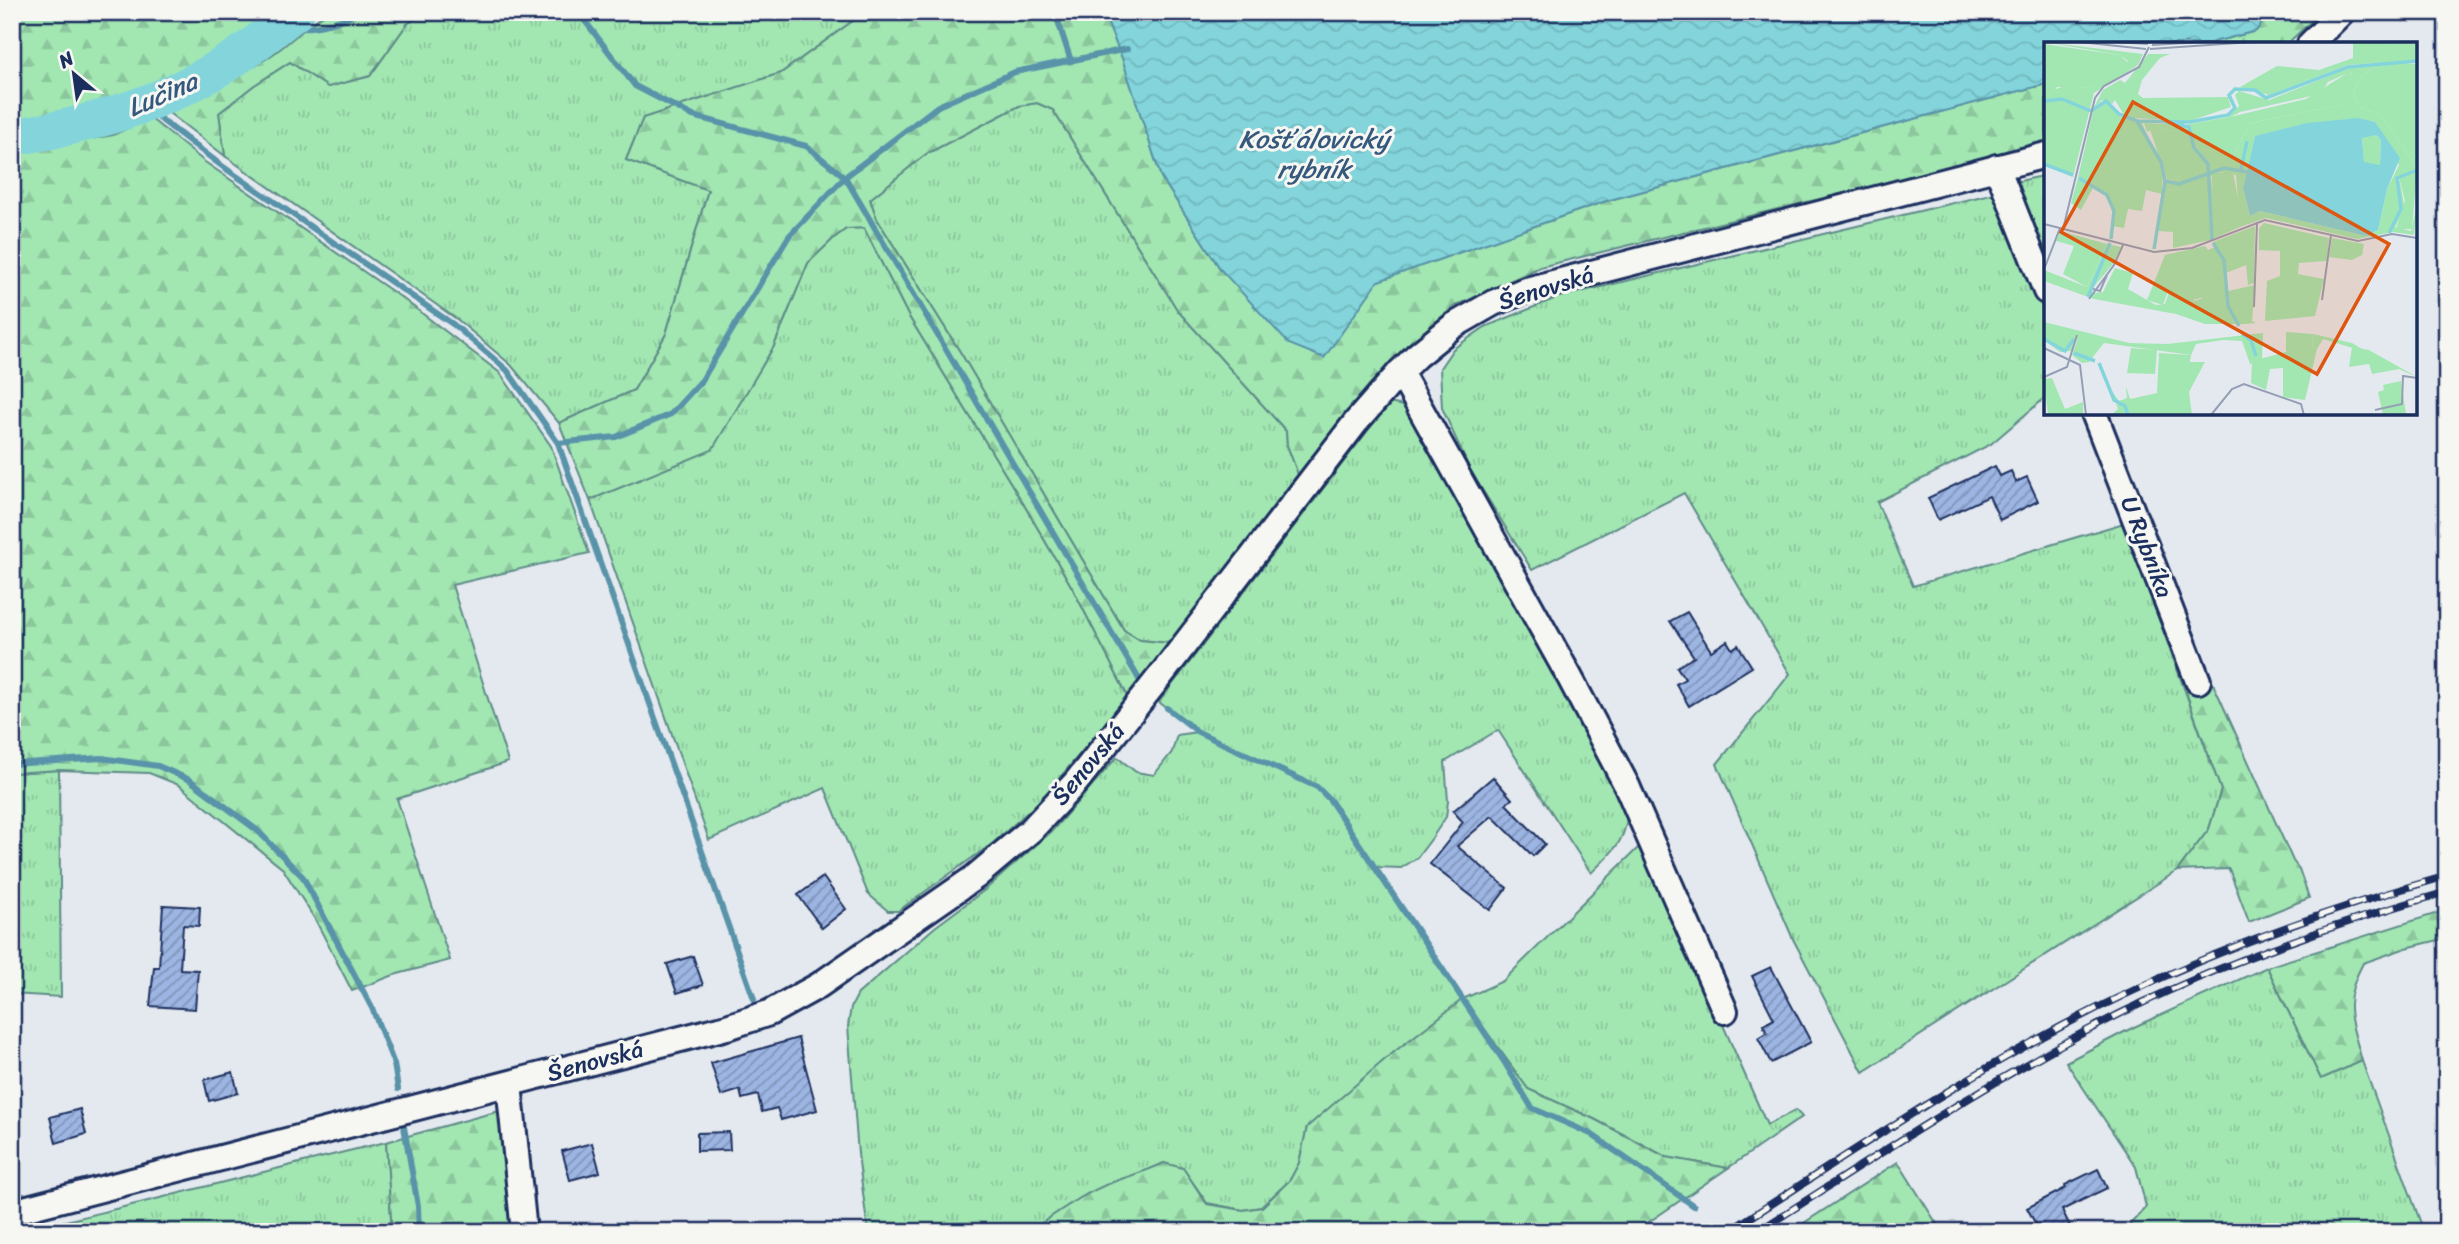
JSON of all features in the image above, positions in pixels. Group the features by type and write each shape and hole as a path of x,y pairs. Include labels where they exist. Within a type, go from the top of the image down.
{"street":[{"path":"2312,42 2342,12"},
{"name":"Šenovská","path":"12,1212 727,1027 769,1013 818,986 975,877 1031,830 1076,782 1166,670 1356,422 1400,372 1453,326 1493,303 1526,290 2044,155"},
{"path":"1997,167 2044,286"},
{"path":"1400,372 1627,786 1726,1011"},
{"name":"U Rybníka","path":"2095,415 2198,681"},
{"path":"509,1084 524,1232"}],"green space":[{"path":"12,12 266,12 225,48 176,76 95,106 12,124"},
{"path":"327,12 426,12 407,24 370,76 328,87 290,62 253,86 219,113 225,156 165,110 253,67"},
{"path":"426,12 865,12 781,73 643,118 626,160 708,190 666,334 634,390 559,423 511,365 458,320 225,156 219,113 253,86 290,62 328,87 370,76 407,24"},
{"path":"865,12 1103,12 1122,58 1161,177 1221,270 1324,357 1378,281 1606,201 2044,85 2044,142 1540,267 1453,307 1370,384 1298,474 1287,445 1286,431 1178,311 1053,110 1037,103 1019,106 926,154 870,199 877,219 962,355 1124,630 1140,640 1169,643 1128,697 1073,589 908,315 864,228 846,229 808,263 774,346 712,450 590,500 559,423 634,390 666,334 708,190 626,160 643,118 781,73"},
{"path":"2270,12 2321,12 2289,42 2214,42 2256,31"},
{"path":"1037,103 1053,110 1178,311 1286,431 1287,445 1298,474 1169,643 1140,640 1124,630 962,355 877,219 870,199 926,154 1019,106"},
{"path":"150,118 205,162 402,298 500,373 551,446 589,553 452,585 508,762 397,799 450,960 394,975 352,991 316,921 283,869 179,785 149,773 59,770 12,773 12,154 113,135"},
{"path":"2044,175 2044,258 2015,182"},
{"path":"1995,193 2044,304 2044,399 1991,444 1877,502 1913,586 2124,523 2221,790 2209,829 2177,871 1863,1072 1793,939 1717,764 1790,674 1684,493 1532,570 1470,470 1442,408 1440,368 1453,349 1485,327 1559,297"},
{"path":"864,228 908,315 1073,589 1128,697 1040,801 993,843 898,911 888,911 868,894 825,788 709,840 590,500 712,449 774,346 808,263 846,229"},
{"path":"1389,403 1411,411 1628,804 1623,835 1591,873 1498,730 1445,762 1448,801 1446,817 1417,858 1401,868 1375,867 1463,999 1503,981 1643,843 1767,1125 1796,1110 1802,1117 1728,1168 1666,1157 1594,1119 1528,1089 1463,1000 1307,1127 1299,1163 1290,1180 1261,1207 1243,1210 1207,1203 1183,1168 1164,1163 1141,1174 1112,1182 1037,1226 1032,1232 868,1232 858,1154 848,1026 851,1007 858,994 1051,832 1117,757 1136,772 1154,775 1172,752 1177,735 1197,732 1159,702"},
{"path":"2212,681 2299,869 2309,898 2249,922 2229,869 2177,871 2209,829 2221,790 2186,692"},
{"path":"59,770 61,997 12,994 12,773"},
{"path":"2447,910 2447,938 2406,948 2363,963 2350,1001 2352,1022 2362,1061 2321,1079 2267,967"},
{"path":"2267,967 2321,1079 2362,1061 2424,1232 2123,1232 2146,1207 2136,1167 2066,1062 2134,1027"},
{"path":"1463,999 1528,1089 1594,1119 1666,1157 1728,1168 1634,1232 1032,1232 1037,1226 1093,1191 1164,1163 1183,1168 1207,1204 1243,1210 1262,1207 1290,1180 1299,1163 1307,1127 1390,1055"},
{"path":"499,1111 513,1232 392,1232 386,1142"},
{"path":"386,1142 392,1232 19,1232 111,1210"},
{"path":"1898,1162 1942,1232 1790,1232"}],"water":[{"name":"Košťálovický rybník","path":"1103,12 2270,12 2256,31 2214,42 2044,42 2044,85 1606,201 1378,281 1324,358 1289,344 1221,270 1161,177 1122,58"}],"building":[{"path":"1995,466 2000,476 2011,471 2016,482 2027,477 2038,501 2000,520 1989,496 1938,520 1928,498"},
{"path":"1687,612 1711,651 1727,641 1732,649 1738,645 1752,667 1689,706 1676,684 1685,679 1677,667 1694,657 1670,621"},
{"path":"1493,777 1512,799 1506,804 1545,844 1533,856 1492,816 1457,846 1507,888 1490,910 1430,864 1463,822 1453,811"},
{"path":"823,877 846,909 822,928 798,895"},
{"path":"163,905 200,907 199,926 183,925 180,969 198,970 195,1009 150,1006 154,967 159,967"},
{"path":"693,956 703,985 677,993 667,964"},
{"path":"1771,967 1811,1042 1771,1063 1758,1038 1767,1033 1763,1025 1774,1019 1752,976"},
{"path":"798,1038 817,1110 781,1120 777,1108 762,1112 758,1095 742,1099 740,1090 721,1096 711,1063"},
{"path":"233,1072 238,1093 209,1101 204,1080"},
{"path":"80,1109 86,1134 56,1143 50,1117"},
{"path":"729,1132 730,1150 697,1151 697,1133"},
{"path":"592,1143 600,1172 570,1180 562,1151"},
{"path":"2098,1169 2107,1188 2062,1210 2073,1232 2040,1232 2027,1208"}],"waterway":[{"name":"Lučina","path":"12,137 100,119 156,99 210,74 296,12"},
{"path":"282,22 290,26 321,26 359,12"},
{"path":"578,12 635,86 693,116 806,146 845,177 1143,686"},
{"path":"1055,12 1071,61"},
{"path":"109,117 142,105 222,166 454,325 507,370 558,443 616,437 671,414 702,380 789,236 845,177 938,106 1015,72 1127,49"},
{"path":"558,443 754,999"},
{"path":"1167,708 1198,732 1317,787 1330,800 1532,1108 1591,1134 1694,1206"},
{"path":"12,764 101,758 158,766 190,780 258,831 303,877 372,1008 394,1064 398,1089"},
{"path":"404,1127 418,1206 419,1232"}],"railway":[{"path":"1728,1232 1972,1077 2124,995 2283,928 2447,876"},
{"path":"1757,1232 1967,1099 2052,1049 2138,1005 2268,950 2447,892"}]}
